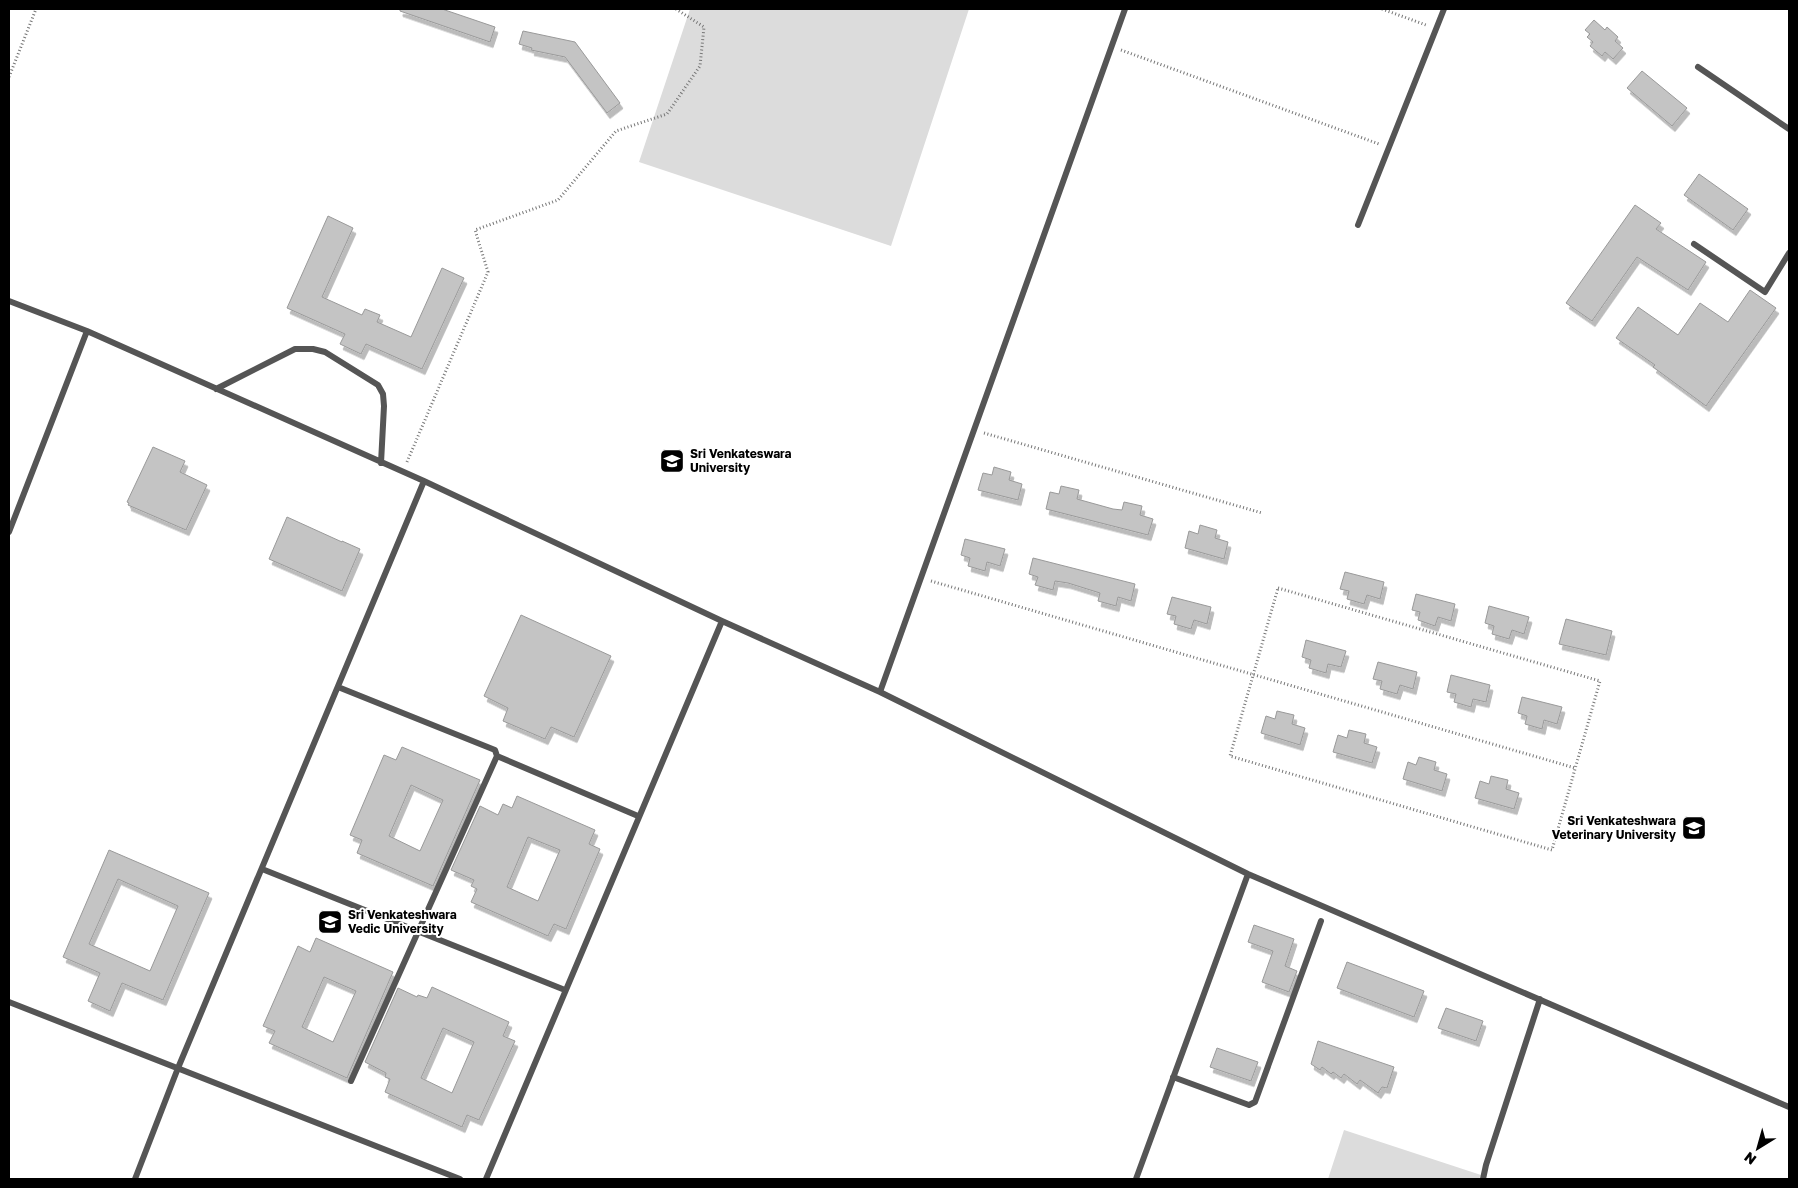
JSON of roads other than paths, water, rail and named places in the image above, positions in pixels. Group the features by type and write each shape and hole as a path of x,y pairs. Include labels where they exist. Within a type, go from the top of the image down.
{"lane":[{"path":"880,692 1125,9"},
{"path":"1358,225 1444,9"},
{"path":"1698,67 1789,129"},
{"path":"1694,244 1765,292 1789,253"},
{"path":"9,301 86,331 424,481 722,621 880,692 1248,874 1789,1106"},
{"path":"9,532 86,331"},
{"path":"216,389 295,349 313,349 325,352 378,385 383,394 382,463"},
{"path":"135,1179 178,1068 424,481"},
{"path":"486,1179 722,621"},
{"path":"338,687 494,750 497,756 638,816"},
{"path":"351,1081 497,756"},
{"path":"262,869 565,990"},
{"path":"1136,1179 1248,874"},
{"path":"1173,1077 1249,1105 1255,1102 1321,921"},
{"path":"1483,1179 1540,1000"},
{"path":"9,1002 460,1179"}],"place":[{"name":"Sri Venkateswara University","path":"672,461"},
{"name":"Sri Venkateshwara Veterinary University","path":"1694,828"},
{"name":"Sri Venkateshwara Vedic University","path":"330,922"}]}
